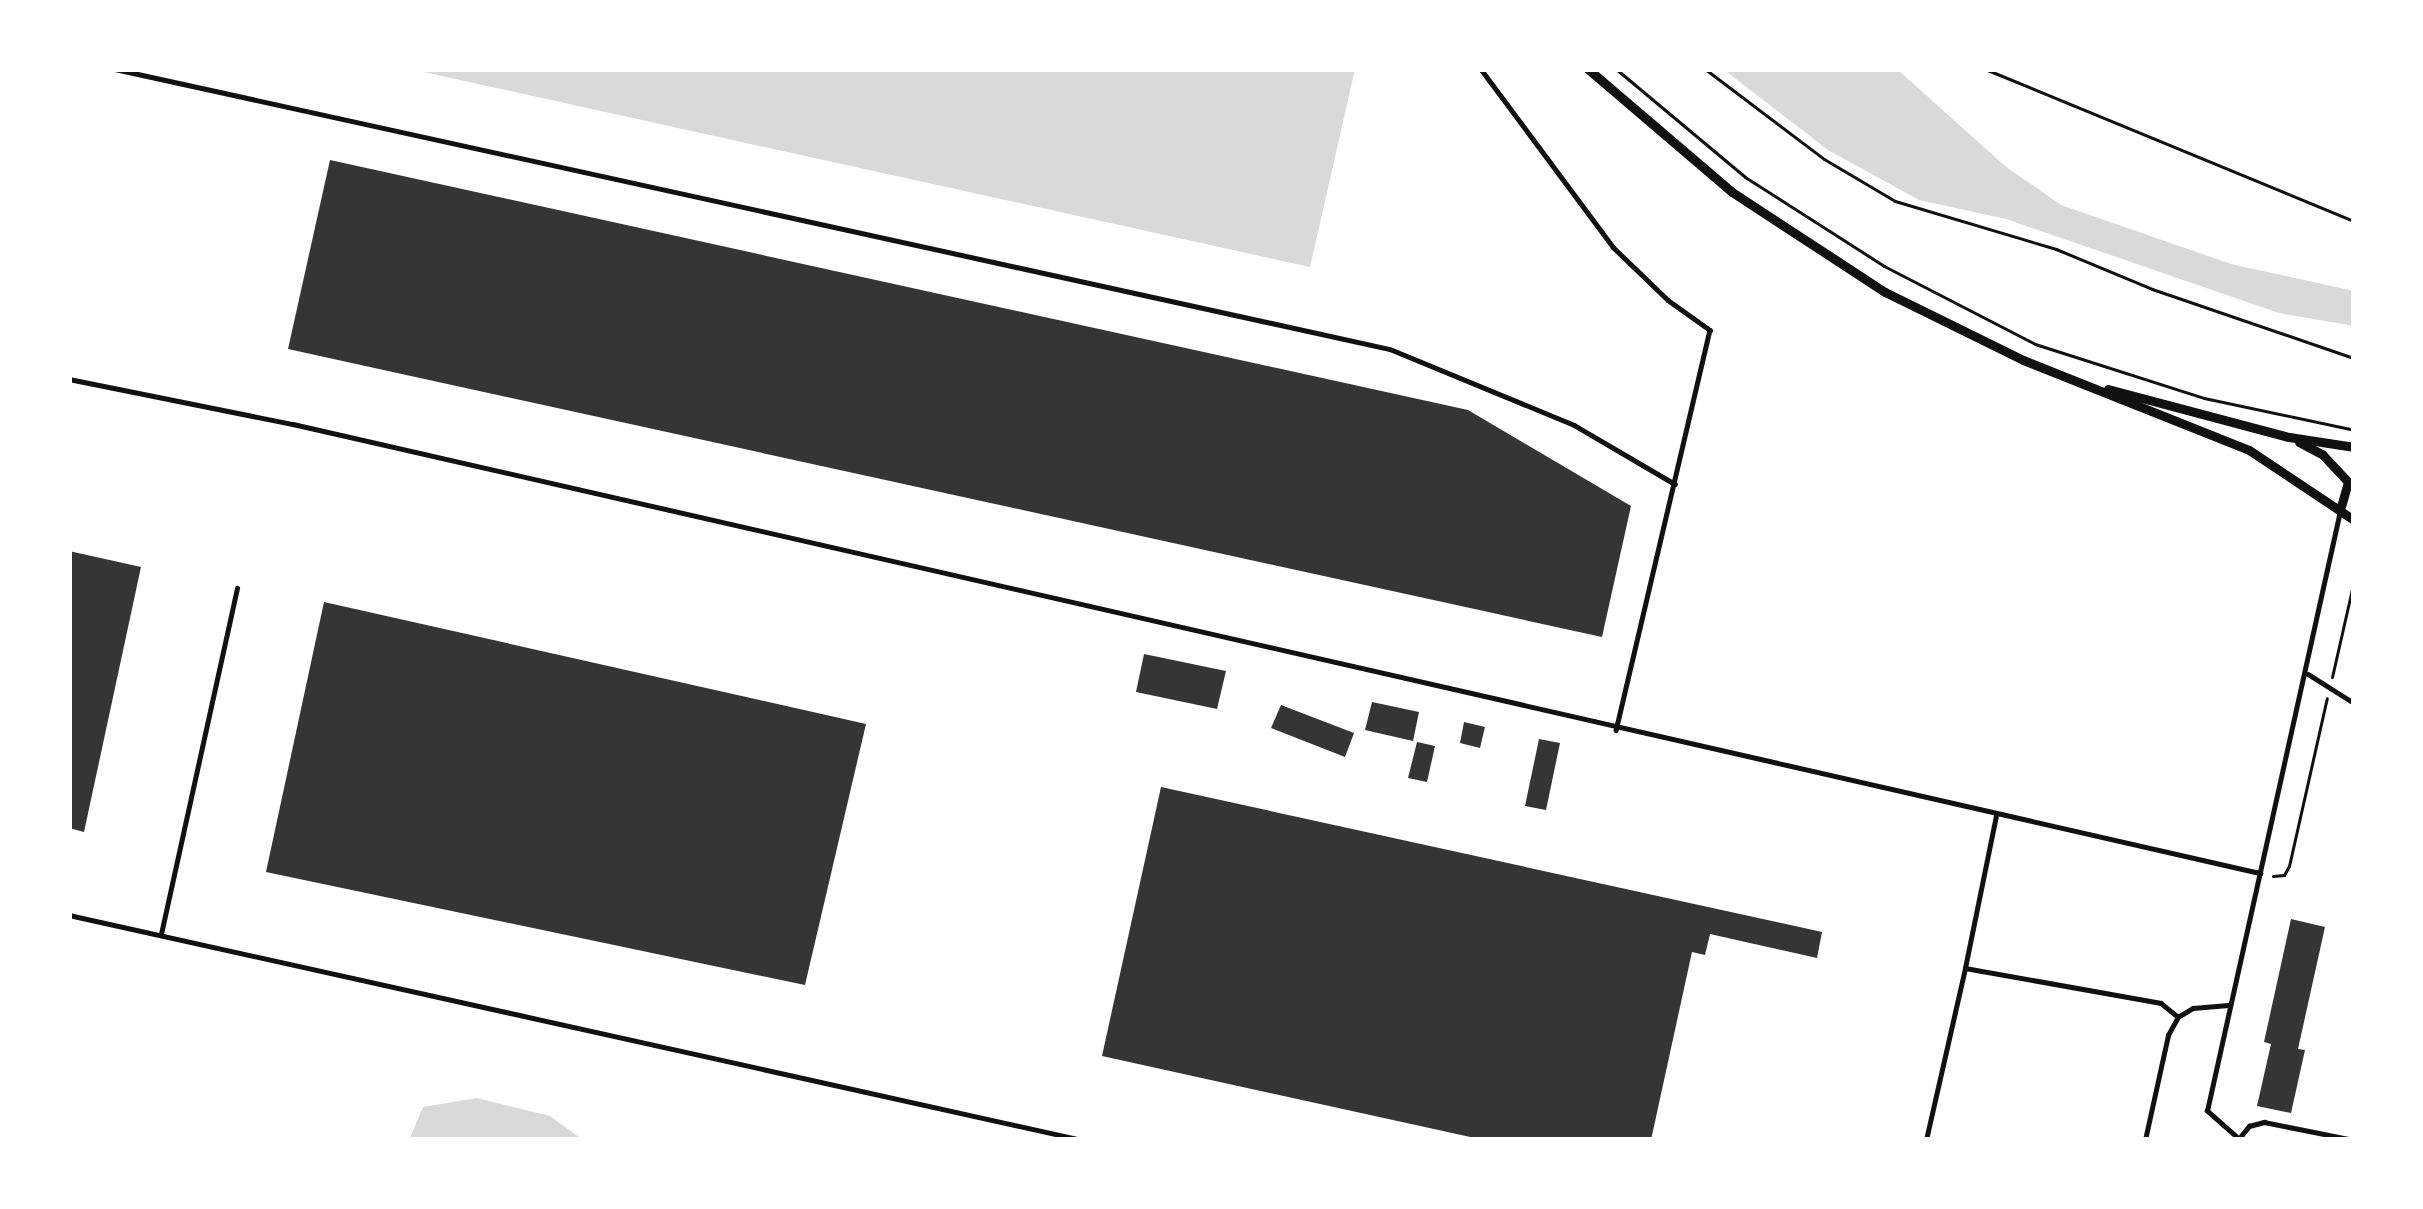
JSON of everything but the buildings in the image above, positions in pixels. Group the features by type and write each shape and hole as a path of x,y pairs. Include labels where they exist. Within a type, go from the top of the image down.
{"street":[{"path":"1588,69 1732,192 1823,255 1959,331 2142,410 2249,450 2354,520"},
{"path":"2096,387 2289,437 2354,447"},
{"path":"2289,437 2322,454 2351,480 2340,510"}],"lane":[{"path":"115,69 1390,349 1574,425 1675,484"},
{"path":"1481,69 1613,247 1668,300 1710,330 1616,730"},
{"path":"69,379 293,424 2260,874"},
{"path":"2340,510 2207,1111 2240,1138 2249,1126 2264,1122 2354,1140"},
{"path":"161,936 237,588"},
{"path":"2306,673 2354,703"},
{"path":"1926,1140 1996,816"},
{"path":"69,915 1082,1140"},
{"path":"1965,968 2161,1003 2178,1017"},
{"path":"2146,1140 2168,1036 2178,1017 2193,1008 2230,1005"}],"path":[{"path":"1616,69 1745,176 1884,266 2036,344 2204,398 2354,430"},
{"path":"1706,69 1824,159 1895,201 2056,249 2152,289 2354,358"},
{"path":"1985,69 2354,221"},
{"path":"2260,874 2279,878 2289,866 2354,580"}],"shaded area":[{"path":"410,69 1355,69 1310,267"},
{"path":"1723,69 1897,69 2005,166 2061,205 2231,264 2354,291 2354,326 2279,313 2006,219 1919,200 1828,150"},
{"path":"477,1098 550,1116 583,1140 409,1140 423,1107"}]}
